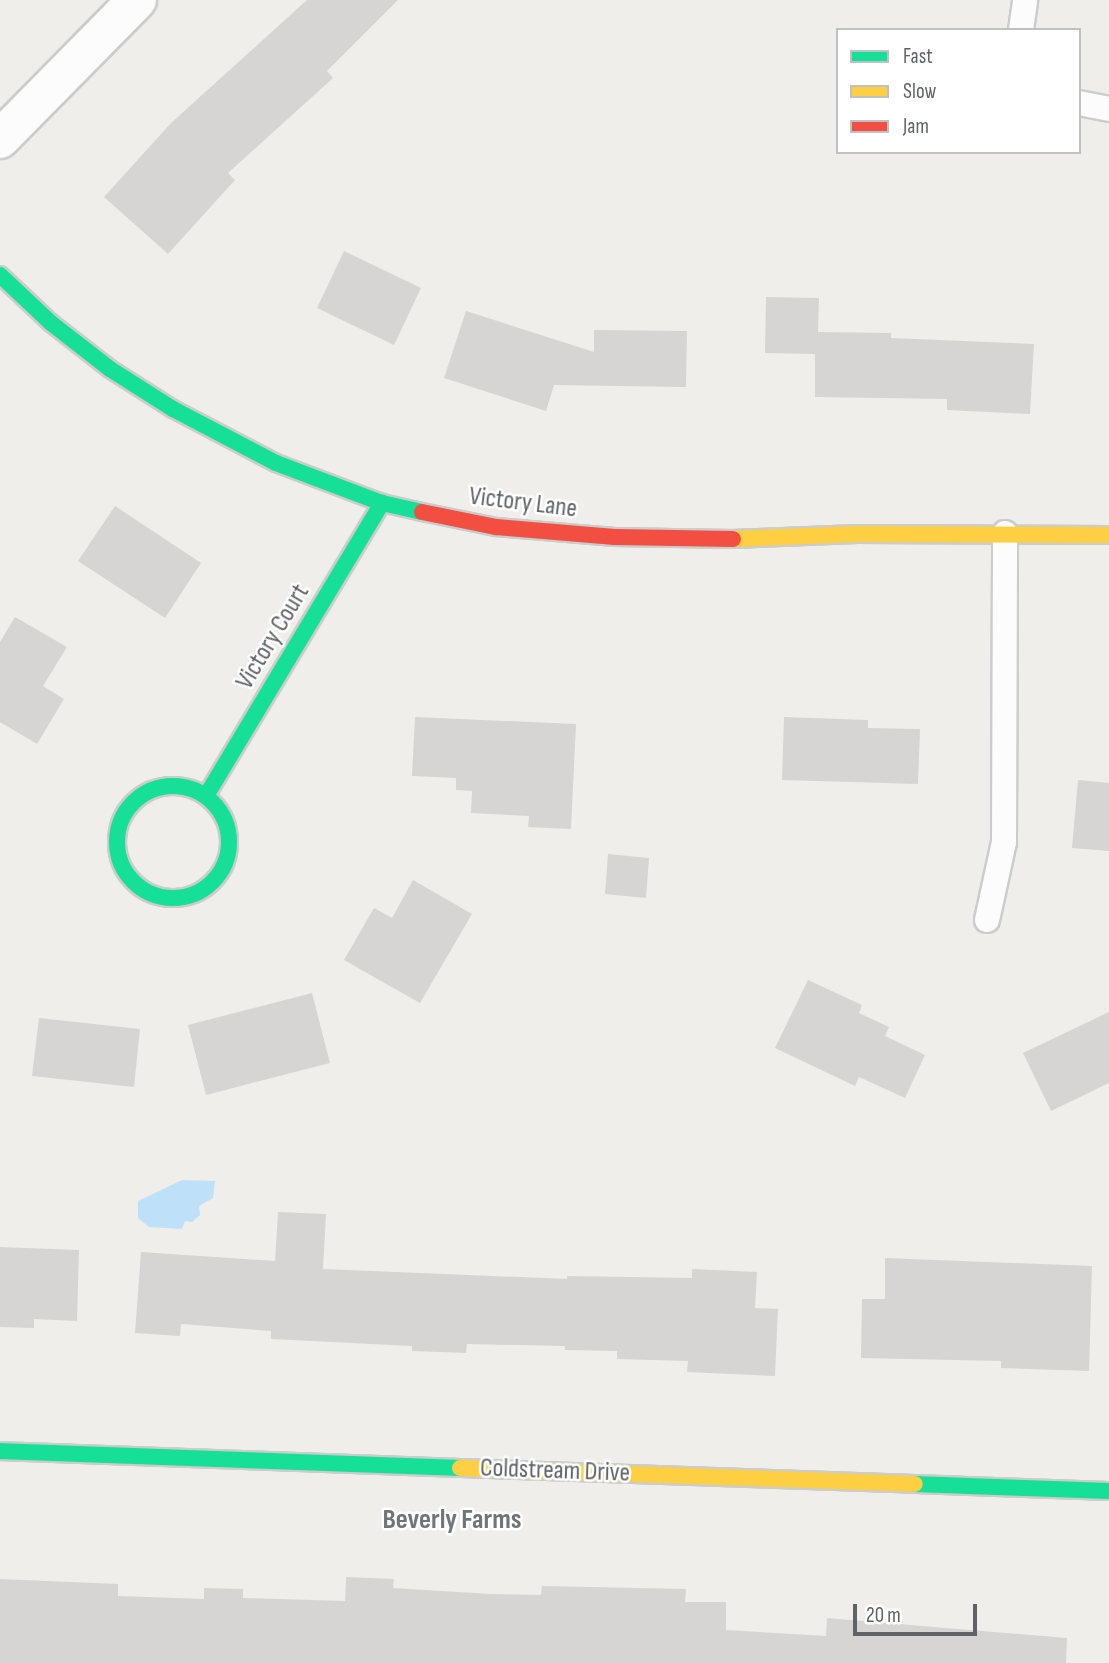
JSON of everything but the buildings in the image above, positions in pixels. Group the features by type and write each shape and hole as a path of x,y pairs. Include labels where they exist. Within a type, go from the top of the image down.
{"street":[{"path":"0,139 137,0"},
{"name":"Victory Lane","path":"0,275 51,323 90,354 173,410 276,463 382,503 496,527 590,536 700,540 857,534 1109,535"},
{"name":"Victory Court","path":"206,796 382,503"},
{"path":"169,786 188,788 206,796 220,811 228,828 229,848 224,866 213,882 196,893 177,898 158,896 140,887 126,874 118,856 117,837 122,818 134,802 150,791 169,786"},
{"name":"Coldstream Drive","path":"0,1451 1109,1491"}],"lane":[{"path":"1021,28 1025,0"},
{"path":"1081,103 1109,109"},
{"path":"987,920 1004,842 1005,533"}],"water":[{"path":"182,1180 215,1181 213,1198 199,1206 200,1215 192,1222 185,1221 182,1229 149,1227 138,1218 138,1201"}],"traffic: fast":[{"path":"0,275 51,323 110,369 173,409 276,463 382,503 422,512"},
{"path":"206,796 382,503"},
{"path":"173,786 194,791 212,803 224,821 229,842 224,863 212,881 194,893 173,898 152,893 134,881 122,863 117,842 122,821 134,803 152,791 173,786"},
{"path":"0,1451 460,1468"},
{"path":"915,1484 1109,1491"}],"traffic: slow":[{"path":"733,539 857,534 1109,535"},
{"path":"460,1468 915,1484"}],"traffic: jam":[{"path":"422,512 496,527 615,537 733,539"}],"district":[{"name":"Beverly Farms","path":"452,1520"}]}
